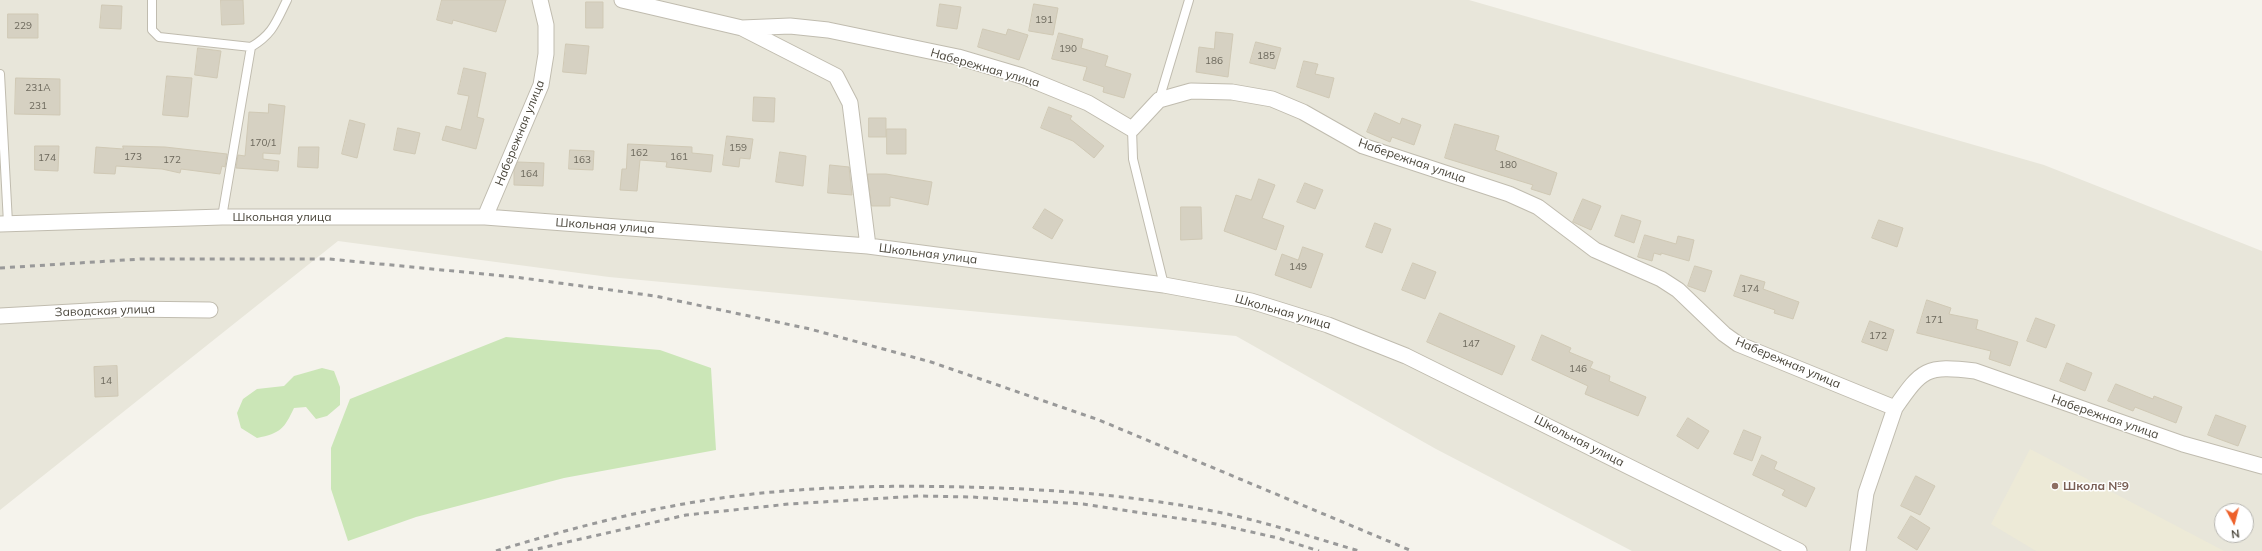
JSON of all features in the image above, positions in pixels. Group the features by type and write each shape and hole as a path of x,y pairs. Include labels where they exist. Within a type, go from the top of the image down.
{"street":[{"name":"Набережная улица","path":"485,217 541,85 546,54 546,24 540,0"},
{"name":"Набережная улица","path":"622,0 742,28 836,76 844,88 850,103 868,246"},
{"name":"Набережная улица","path":"742,28 790,26 828,30 958,57 1022,76 1080,100 1132,129"},
{"name":"Набережная улица","path":"1159,100 1191,91 1232,92 1272,99 1303,112 1363,146 1509,194 1538,207 1595,250 1661,279 1678,290 1724,334 1738,344 1894,408"},
{"path":"1132,129 1159,100"},
{"name":"Школьная улица","path":"4,223 222,216 485,217 868,246 1164,285 1251,301 1328,325 1406,356 1799,551"},
{"name":"Заводская улица","path":"0,316 125,309 210,310"},
{"name":"Набережная улица","path":"1858,551 1866,493 1894,408 1916,378 1933,370 1951,368 1974,372 2183,444 2262,466"}],"lane":[{"path":"152,0 152,30 159,38 251,47 265,39 273,28 287,0"},
{"path":"1159,100 1189,0"},
{"path":"222,216 251,47"},
{"path":"0,74 4,223"},
{"path":"1132,129 1133,159 1164,285"}],"shaded area":[{"path":"0,0 1469,0 2044,165 2262,251 2262,551 1632,551 1436,449 1236,336 609,277 338,241 0,510"},
{"name":"Школа №9","path":"2030,449 2224,551 2036,551 1991,524"}],"green space":[{"path":"506,337 660,350 711,368 716,450 564,478 416,517 348,541 331,489 331,448 350,399"},
{"path":"322,368 334,371 340,387 340,405 327,416 316,419 306,407 294,408 281,429 272,434 257,438 241,428 237,413 243,399 257,389 284,386 294,376"}],"building":[{"path":"221,0 243,0 244,24 222,25"},
{"path":"442,0 506,0 496,32 453,20 452,24 437,20"},
{"path":"586,2 603,2 603,28 586,28"},
{"path":"940,4 961,7 957,29 937,26"},
{"path":"1034,4 1058,8 1053,35 1029,31"},
{"path":"102,5 122,6 121,29 100,28"},
{"path":"8,14 38,14 38,38 8,38"},
{"path":"983,29 1006,35 1008,29 1028,35 1019,60 978,47"},
{"path":"1216,32 1233,34 1228,77 1196,72 1199,47 1214,49"},
{"path":"1059,33 1083,39 1081,48 1108,56 1105,66 1131,74 1124,98 1103,92 1104,87 1083,80 1087,67 1052,59"},
{"path":"1256,42 1281,48 1275,69 1250,63"},
{"path":"566,44 589,46 586,74 563,72"},
{"path":"198,48 221,51 217,78 195,75"},
{"path":"1304,61 1318,64 1315,74 1334,78 1329,98 1297,87"},
{"path":"464,68 486,73 477,117 484,119 476,149 442,140 446,126 461,130 469,96 458,94"},
{"path":"167,76 192,78 188,117 163,115"},
{"path":"16,78 60,79 60,115 15,114"},
{"path":"754,97 775,98 774,122 753,121"},
{"path":"269,104 285,106 280,154 263,153 263,159 279,161 278,171 236,168 238,155 245,156 249,112 268,113"},
{"path":"1049,107 1072,116 1070,119 1104,146 1094,158 1073,141 1041,128"},
{"path":"1375,113 1400,124 1402,118 1421,125 1414,145 1392,137 1390,142 1367,132"},
{"path":"869,118 886,118 886,137 869,137"},
{"path":"350,120 365,124 357,158 342,154"},
{"path":"1455,124 1499,136 1495,150 1557,173 1550,195 1531,189 1533,185 1445,158"},
{"path":"398,128 420,133 415,154 394,150"},
{"path":"887,129 906,129 906,154 887,154"},
{"path":"727,136 753,139 750,159 740,158 739,167 723,165"},
{"path":"628,144 692,147 692,153 713,155 711,172 666,167 667,162 640,160 637,191 620,190 622,169 626,169"},
{"path":"35,146 59,146 58,171 35,170"},
{"path":"123,146 165,147 227,154 225,167 222,166 220,174 181,169 180,173 162,169 116,166 115,174 94,173 96,147 123,149"},
{"path":"299,147 319,147 318,168 298,167"},
{"path":"570,150 594,151 593,170 569,169"},
{"path":"780,152 806,156 803,186 776,182"},
{"path":"518,162 544,163 543,186 514,185 514,171"},
{"path":"830,165 849,167 852,195 828,193"},
{"path":"868,174 886,174 932,182 928,205 890,197 890,206 872,206"},
{"path":"1259,179 1275,185 1262,218 1284,226 1276,250 1224,231 1236,195 1251,200"},
{"path":"1305,183 1323,190 1315,209 1297,202"},
{"path":"1583,199 1601,206 1591,230 1573,222"},
{"path":"1181,207 1201,207 1202,239 1181,240"},
{"path":"1045,209 1063,220 1052,239 1033,228"},
{"path":"1622,215 1641,221 1634,243 1615,236"},
{"path":"1879,220 1903,228 1897,247 1872,238"},
{"path":"1375,223 1391,229 1382,253 1366,247"},
{"path":"1645,235 1676,244 1678,236 1694,240 1689,261 1661,253 1661,255 1654,253 1652,261 1638,257"},
{"path":"1303,247 1323,254 1311,288 1275,275 1282,254 1298,260"},
{"path":"1413,263 1436,272 1425,299 1402,290"},
{"path":"1695,266 1712,271 1705,292 1688,286"},
{"path":"1741,275 1765,282 1763,289 1799,302 1793,319 1774,313 1775,310 1734,296"},
{"path":"1927,300 1951,308 1949,314 1978,320 1976,329 2018,342 2010,366 1989,359 1991,351 1917,333"},
{"path":"1440,313 1515,346 1502,375 1427,342"},
{"path":"2036,318 2055,325 2046,348 2027,341"},
{"path":"1870,321 1894,330 1887,351 1862,342"},
{"path":"1542,335 1571,348 1569,352 1593,362 1590,368 1610,376 1609,381 1646,397 1638,416 1585,394 1588,386 1532,360"},
{"path":"2067,363 2092,373 2085,391 2060,381"},
{"path":"117,366 118,396 95,397 94,367"},
{"path":"2116,384 2153,399 2154,396 2182,407 2176,423 2135,407 2133,411 2108,401"},
{"path":"2216,415 2246,426 2238,446 2208,435"},
{"path":"1688,418 1709,431 1698,449 1677,436"},
{"path":"1744,430 1761,437 1752,461 1734,454"},
{"path":"1762,455 1777,462 1774,469 1815,488 1806,507 1782,495 1785,490 1753,475"},
{"path":"1916,476 1935,486 1920,515 1901,506"},
{"path":"1911,516 1930,528 1917,550 1898,538"}],"railway":[{"path":"0,268 141,259 329,259 515,277 655,296 810,329 931,362 1099,420 1412,551"},
{"path":"496,551 615,518 706,500 769,492 901,486 1029,489 1086,493 1143,500 1199,508 1244,518 1359,551"},
{"path":"528,551 686,515 789,504 919,496 972,497 1083,504 1216,524 1278,538 1319,551"}],"place":[{"name":"Школа №9","path":"2055,486"}]}
